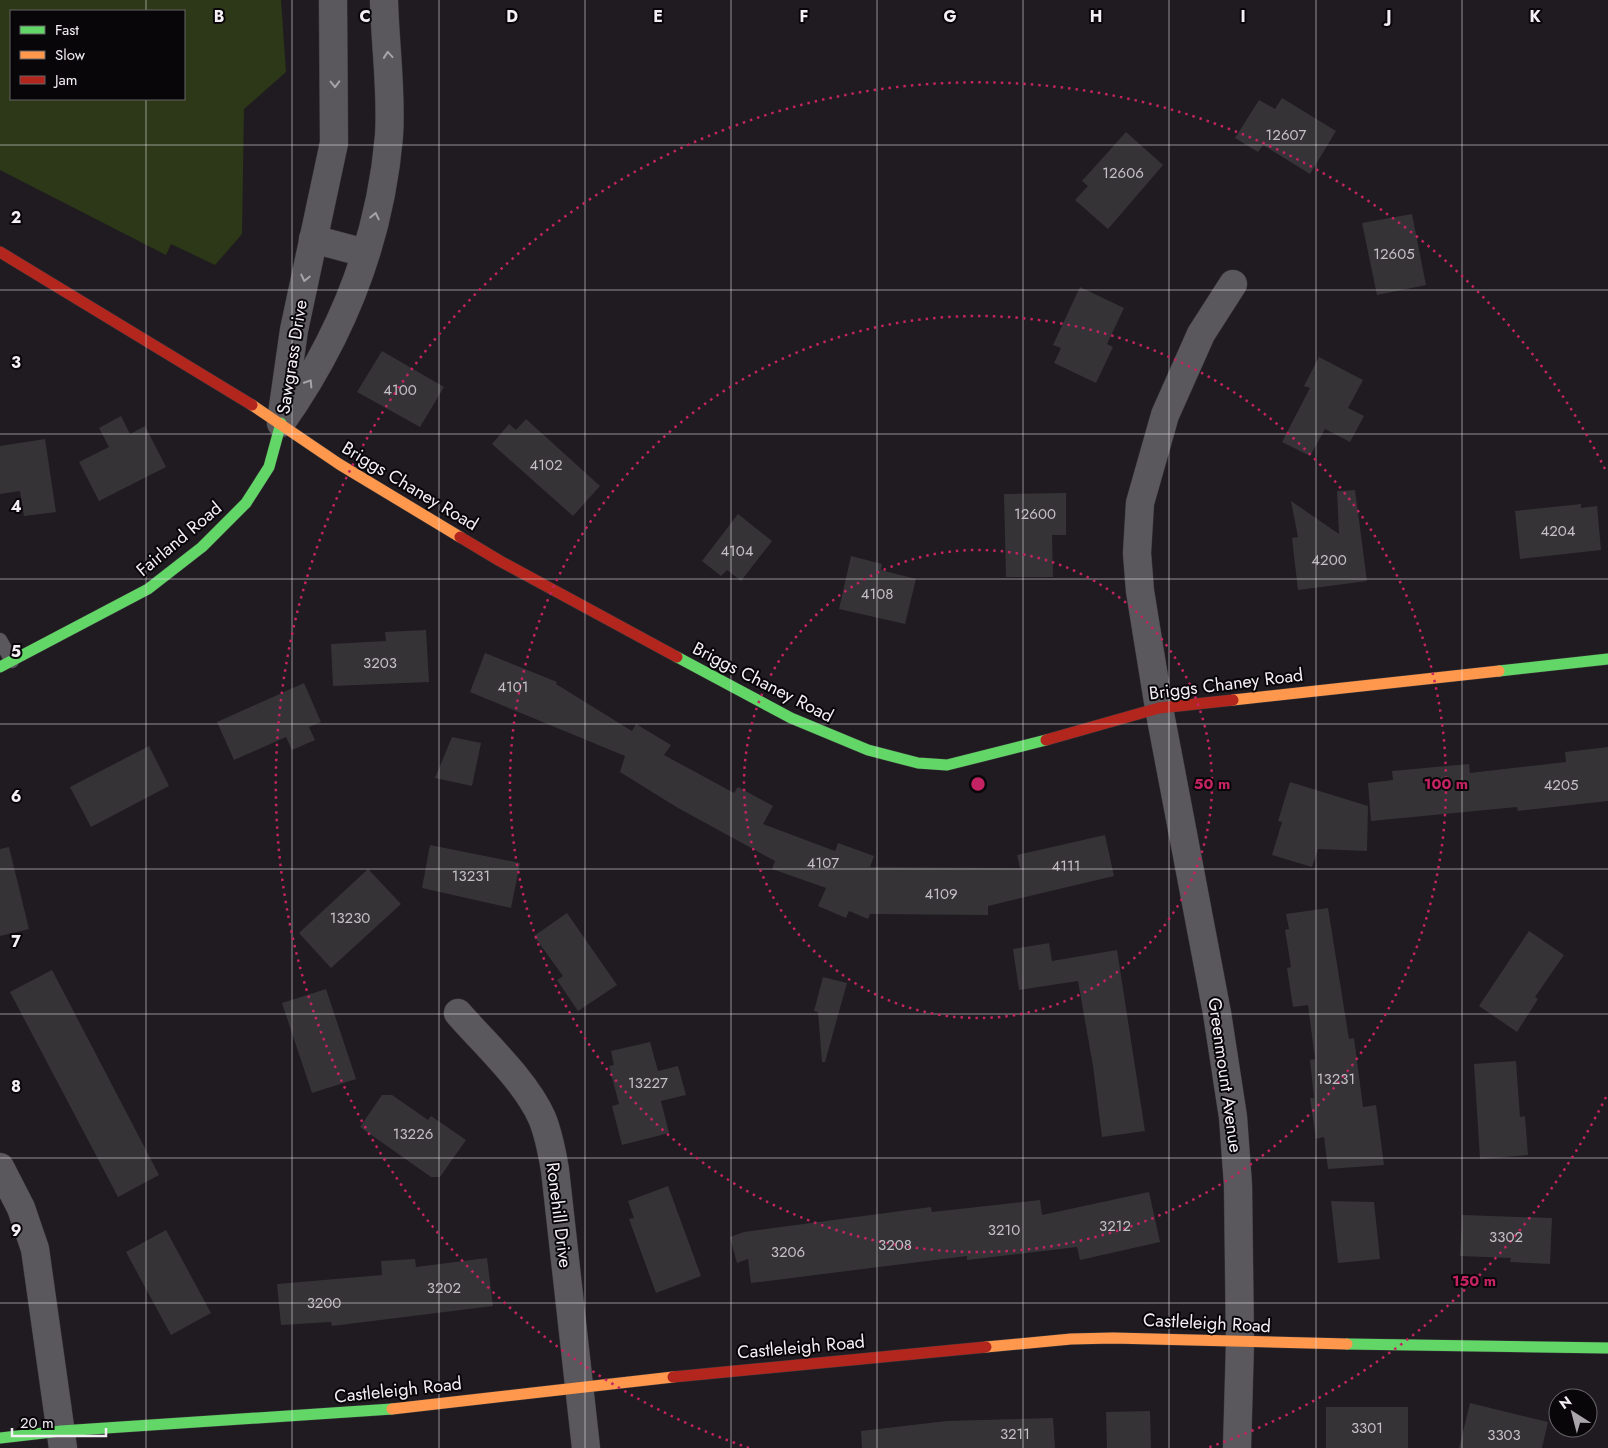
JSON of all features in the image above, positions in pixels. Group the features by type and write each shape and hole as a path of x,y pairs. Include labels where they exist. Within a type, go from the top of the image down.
{"main road":[{"name":"Briggs Chaney Road","path":"0,252 281,423 339,464 500,562 782,714 868,750 918,764 947,765 1002,753 1159,708 1608,659"},
{"name":"Fairland Road","path":"6,664 148,589 202,547 246,503 270,467 281,423"},
{"name":"Castleleigh Road","path":"0,1438 62,1440 368,1412 580,1386 1071,1339 1187,1338 1240,1343 1608,1348"}],"street":[{"name":"Sawgrass Drive","path":"281,423 287,366 334,143 333,0"},
{"name":"Sawgrass Drive","path":"281,423 309,383 340,323 365,253 382,187 389,135 388,65 384,0"},
{"path":"313,239 365,253"},
{"name":"Greenmount Avenue","path":"1232,284 1201,334 1165,415 1140,503 1137,553 1139,582 1159,708 1217,1013 1233,1116 1238,1185 1240,1343 1237,1448"},
{"name":"Ronehill Drive","path":"458,1013 526,1090 541,1116 548,1134 555,1170 586,1448"},
{"path":"0,1167 21,1208 36,1249 62,1440"}],"lane":[{"path":"0,640 6,664"}],"green space":[{"path":"0,0 281,0 286,72 244,109 242,234 215,265 171,244 166,255 0,170"}],"building":[{"path":"1282,98 1336,131 1310,174 1263,145 1258,152 1235,138 1259,100 1275,109"},
{"path":"1126,132 1163,165 1108,229 1075,200 1088,186 1082,181"},
{"path":"1412,214 1426,285 1377,295 1362,223"},
{"path":"1080,287 1124,308 1107,344 1113,347 1096,383 1054,363 1061,348 1053,345"},
{"path":"382,351 444,387 420,427 357,392"},
{"path":"1319,357 1363,380 1348,408 1364,416 1350,442 1325,429 1310,456 1282,442 1310,388 1304,386"},
{"path":"121,416 130,434 145,426 166,467 99,501 79,462 109,447 99,428"},
{"path":"526,419 600,486 573,516 492,444 509,424 516,430"},
{"path":"45,439 56,512 24,516 20,491 0,494 0,446"},
{"path":"1355,490 1367,581 1298,590 1292,538 1298,537 1291,501 1339,534 1337,491"},
{"path":"1066,493 1066,535 1052,535 1053,577 1006,577 1004,494"},
{"path":"1581,504 1581,508 1597,506 1601,550 1520,559 1515,511"},
{"path":"738,514 772,541 741,581 727,570 721,576 702,561"},
{"path":"851,556 882,564 881,570 916,579 905,624 839,609"},
{"path":"426,630 429,682 333,686 331,644 386,641 385,632"},
{"path":"485,653 557,682 556,684 632,731 636,724 671,745 664,755 734,793 738,787 773,806 763,824 835,851 838,843 874,856 870,867 1020,868 1017,855 1105,835 1114,876 988,906 988,915 870,914 868,919 849,911 846,918 818,906 826,888 772,869 775,861 678,808 620,772 625,756 470,692"},
{"path":"304,683 321,722 309,727 315,740 292,750 286,737 234,760 217,722"},
{"path":"452,737 481,743 472,786 435,778"},
{"path":"149,746 169,786 91,827 70,787"},
{"path":"1608,747 1608,801 1518,811 1517,807 1371,821 1368,783 1393,780 1392,771 1469,764 1470,773 1566,762 1565,752"},
{"path":"1290,782 1368,806 1367,851 1318,849 1312,867 1272,855 1282,822 1278,821"},
{"path":"430,845 520,863 511,908 422,888"},
{"path":"9,847 29,929 0,936 0,849"},
{"path":"368,869 401,904 331,968 299,933"},
{"path":"1328,908 1349,1039 1354,1038 1363,1107 1376,1105 1384,1165 1328,1169 1324,1137 1316,1139 1310,1098 1314,1098 1310,1060 1315,1059 1308,1005 1293,1007 1287,968 1291,967 1285,930 1289,929 1286,914"},
{"path":"567,913 617,985 578,1011 557,980 563,976 534,936"},
{"path":"1529,931 1564,955 1535,997 1538,999 1517,1032 1479,1006"},
{"path":"1049,943 1052,961 1117,950 1145,1131 1102,1137 1093,1066 1078,981 1019,990 1013,949"},
{"path":"52,970 159,1175 118,1197 10,992"},
{"path":"823,977 847,983 825,1062 822,1062 818,1012 814,1011"},
{"path":"326,989 356,1079 312,1093 282,1003"},
{"path":"650,1042 658,1071 678,1066 686,1095 661,1101 669,1133 622,1145 612,1106 619,1104 609,1066 614,1065 611,1051"},
{"path":"1516,1061 1520,1117 1525,1116 1528,1155 1480,1159 1474,1064"},
{"path":"382,1095 392,1095 428,1120 431,1116 466,1140 440,1177 431,1177 360,1127"},
{"path":"668,1186 701,1276 656,1293 629,1219 634,1218 628,1201"},
{"path":"1149,1192 1160,1242 1080,1260 1077,1247 967,1260 967,1256 751,1283 748,1259 737,1263 730,1237 744,1232 931,1207 932,1212 1040,1200 1042,1215"},
{"path":"1331,1201 1374,1202 1380,1259 1338,1263"},
{"path":"1462,1215 1552,1218 1550,1264 1510,1262 1511,1258 1460,1256"},
{"path":"166,1230 211,1313 171,1335 126,1252"},
{"path":"487,1258 493,1306 332,1326 331,1322 281,1325 277,1284 382,1275 381,1261 415,1259 416,1267"},
{"path":"1470,1403 1548,1422 1542,1448 1459,1448"},
{"path":"1326,1407 1408,1407 1408,1448 1326,1448"},
{"path":"1150,1411 1151,1448 1107,1448 1106,1412"},
{"path":"1053,1418 1055,1448 862,1448 861,1431 947,1421"}],"traffic: fast":[{"path":"0,667 148,589 202,547 246,503 269,467 281,423"},
{"path":"677,657 791,718 868,750 918,763 947,765 1046,740"},
{"path":"1499,671 1608,659"},
{"path":"1347,1344 1608,1348"},
{"path":"0,1438 61,1431 392,1409"}],"traffic: slow":[{"path":"252,405 339,464 460,537"},
{"path":"1233,700 1499,671"},
{"path":"986,1347 1071,1339 1113,1338 1347,1344"},
{"path":"392,1409 673,1377"}],"traffic: jam":[{"path":"0,252 252,405"},
{"path":"460,537 500,561 677,657"},
{"path":"1046,740 1159,708 1233,700"},
{"path":"673,1377 986,1347"}]}
